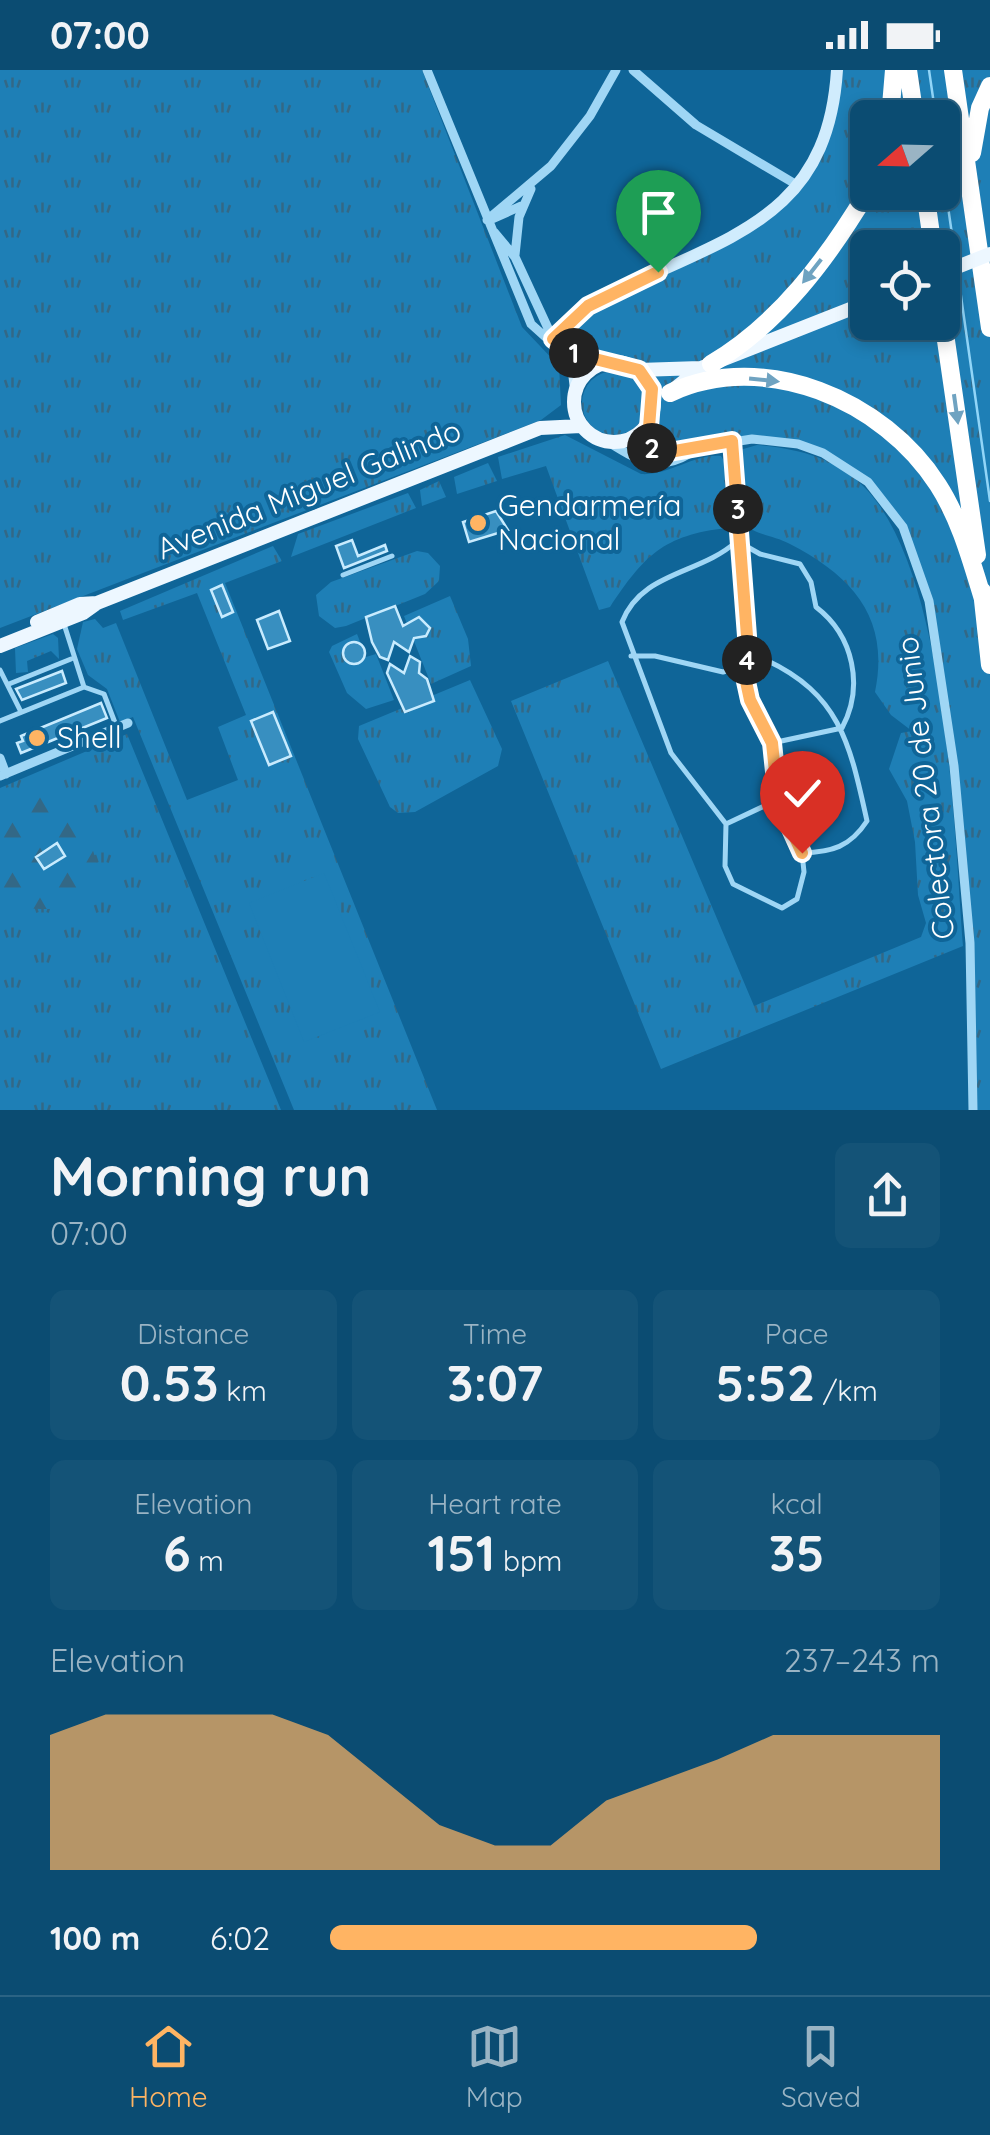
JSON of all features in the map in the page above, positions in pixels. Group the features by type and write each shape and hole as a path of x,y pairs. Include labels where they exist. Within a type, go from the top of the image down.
{"highway":[{"path":"892,100 894,70"},
{"path":"908,70 912,100"},
{"path":"954,70 990,328"},
{"path":"970,183 973,140 990,86"},
{"path":"706,366 766,326 855,210"},
{"path":"946,340 990,665"},
{"path":"670,393 720,378 774,380 822,392 873,418 899,438 938,484 959,527 983,599"}],"main road":[{"path":"552,340 588,306 754,227 797,185 826,128 837,70"},
{"path":"960,266 990,254"},
{"path":"552,340 606,362 658,373 706,366 850,309"},
{"path":"552,340 573,364 582,426 608,442 636,436 670,393 706,366"},
{"path":"575,392 588,372 606,362"},
{"path":"639,370 652,389 651,417"},
{"name":"Avenida Miguel Galindo","path":"0,646 63,622 98,603 540,428 560,414 575,392"},
{"name":"Avenida Miguel Galindo","path":"540,428 582,426"},
{"name":"Avenida Miguel Galindo","path":"0,637 80,604 98,603"}],"street":[{"path":"427,70 531,324 552,340"},
{"path":"489,226 575,138 616,70"},
{"path":"632,70 696,124 797,185"},
{"path":"515,257 524,202 532,186"},
{"path":"489,226 524,202"},
{"path":"489,226 515,257 552,340"},
{"name":"Colectora 20 de Junio","path":"651,417 648,440 658,454 696,450"},
{"name":"Colectora 20 de Junio","path":"608,442 643,463 658,465 732,441 798,444 848,467 884,499 916,559 939,661 970,943 973,1110"},
{"path":"0,758 3,775 128,724"}],"lane":[{"path":"732,441 750,700 772,743 778,800 802,853 804,872 797,899 782,908 733,884 725,866 726,824 672,753 631,656 622,622 628,606 645,587 702,566 738,541"},
{"path":"738,541 760,554 800,564 811,582 816,608 834,622 856,676 855,705 842,728 772,743"},
{"path":"343,576 392,556"},
{"path":"63,622 84,687"},
{"path":"631,656 655,656 723,672 766,660 820,693 842,728 867,821 855,839 831,852 802,853"},
{"path":"9,684 72,658"},
{"path":"0,670 21,713"},
{"path":"0,721 84,687 104,694 117,728"},
{"path":"726,824 778,800"}],"green space":[{"path":"0,70 422,70 522,327 559,366 561,405 541,420 0,628"},
{"path":"837,70 990,70 990,1110 973,1110 970,943 939,661 917,559 884,499 823,453 752,439 668,455 651,447 649,422 654,400 639,370 558,344 562,326 775,209 818,148"},
{"path":"614,371 637,380 646,403 637,426 614,435 591,426 582,403 591,380"},
{"path":"565,435 641,474 721,456 733,476 731,523 727,528 686,536 657,551 610,607 599,610 546,466 502,479 498,457"},
{"path":"757,445 803,453 843,470 867,490 894,530 914,581 942,706 963,946 661,1069 511,701 608,661 754,1006 921,937 926,923 918,895 915,842 907,801 889,769 901,733 912,731 891,715 875,692 878,666 872,622 849,586 813,557 741,522 744,500 740,450"},
{"path":"488,463 497,481 457,494 454,477"},
{"path":"439,481 446,497 422,506 420,490"},
{"path":"408,493 416,508 291,557 298,534"},
{"path":"273,546 282,561 225,583 437,1110 294,1110 133,717 120,722 107,689 88,675 77,649 83,622 95,619 103,628 116,623 187,800 238,780 218,727 246,715 197,593 123,620 120,611"},
{"path":"417,551 428,553 440,566 439,581 425,594 346,626 335,628 319,616 316,595 331,582"},
{"path":"450,596 468,639 471,666 431,684 404,616"},
{"path":"53,634 58,638 59,659 51,651 27,661 28,672 16,673 15,648"},
{"path":"357,634 366,657 376,654 394,700 366,709 347,693 329,652 332,646"},
{"path":"470,680 502,749 498,766 415,812 398,813 390,807 358,739 359,726"},
{"path":"127,734 281,1110 0,1110 0,788"},
{"path":"41,786 76,814 102,880 78,901 56,909 0,907 0,822"},
{"path":"324,873 380,1012 304,1042 249,903"}],"building":[{"path":"496,511 508,530 469,542 463,522"},
{"path":"352,540 358,556 385,545 387,551 344,568 336,546"},
{"path":"222,585 233,612 222,617 211,590"},
{"path":"395,606 403,626 419,617 430,628 426,636 414,638 409,652 394,642 388,660 380,657 372,642 366,617"},
{"path":"279,611 290,641 268,649 257,620"},
{"path":"354,642 362,645 362,661 354,664 346,661 343,653 346,645"},
{"path":"410,656 420,662 419,673 427,679 434,701 405,712 387,673 390,664 404,673"},
{"path":"62,671 66,683 22,700 16,689"},
{"path":"101,703 107,718 21,753 17,743 23,741 21,736"},
{"path":"273,712 291,756 269,765 251,721"},
{"path":"57,843 65,856 44,869 36,857"}],"waterway":[{"path":"929,70 933,100"},
{"path":"948,210 951,230"},
{"path":"960,289 990,501"}],"place":[{"name":"Gendarmería Nacional","path":"478,523"},
{"name":"Shell","path":"37,738"}],"route":[{"path":"658,272 588,306 562,326 553,339 583,356 639,370 652,389 653,412 647,432 651,447 658,454 668,456 732,441 747,636 745,677 750,700 772,743 778,800 802,853"}]}
